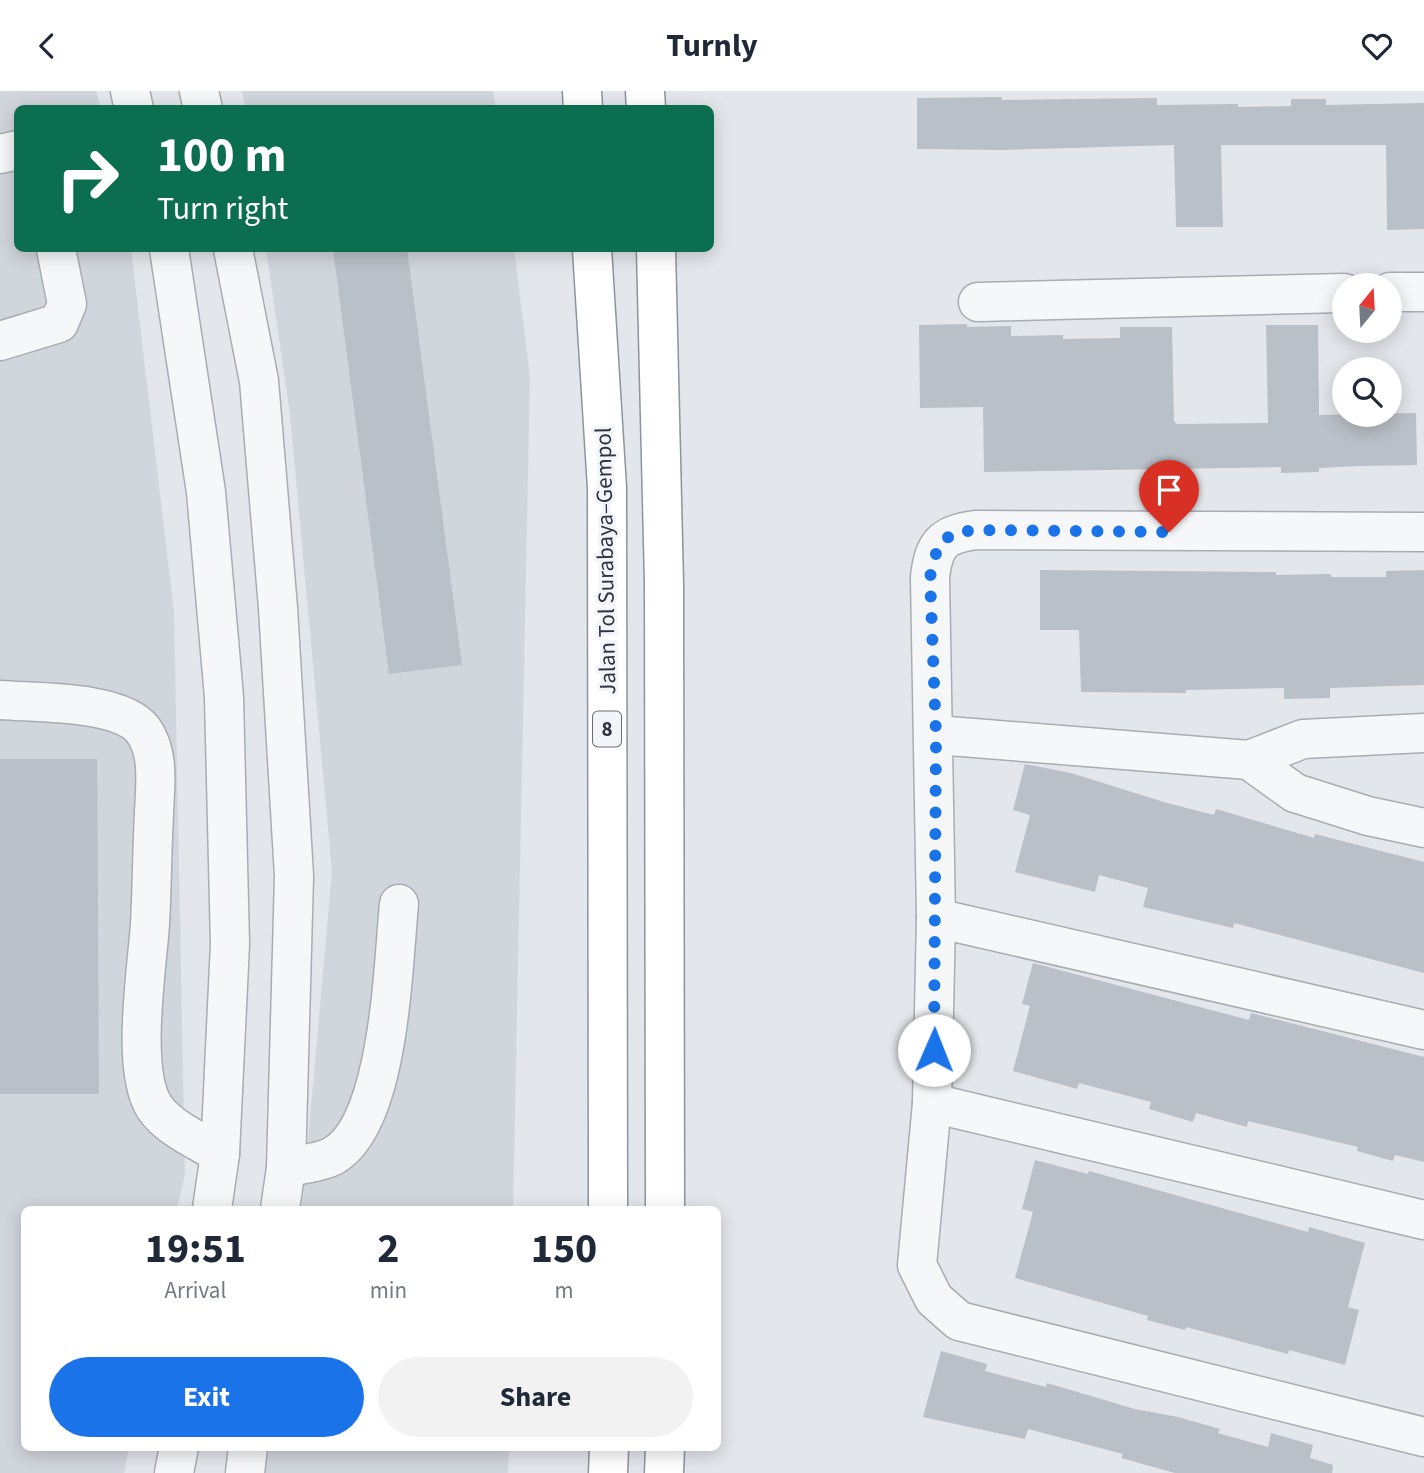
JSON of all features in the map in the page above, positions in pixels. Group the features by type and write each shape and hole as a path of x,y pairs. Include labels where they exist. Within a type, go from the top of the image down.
{"highway":[{"name":"Jalan Tol Surabaya–Gempol","path":"592,252 607,488 608,1206"},
{"path":"656,252 664,598 665,1206"},
{"path":"608,1473 609,1451"},
{"path":"664,1473 665,1451"}],"street":[{"path":"0,341 59,323 67,305 57,252"},
{"path":"169,252 206,492 224,697 230,944 220,1154 212,1206"},
{"path":"234,252 260,381 295,876 286,1168 281,1206"},
{"path":"1402,292 1424,292"},
{"path":"978,302 1332,293"},
{"path":"1424,532 975,530 953,533 938,546 930,577 936,735 932,1103 917,1265 934,1299 959,1321 1424,1437"},
{"path":"0,700 119,713 143,730 155,763 150,924 143,1009 144,1078 156,1109 168,1121 220,1154"},
{"path":"936,735 1249,760 1303,739 1424,733"},
{"path":"1249,760 1295,793 1368,816 1424,828"},
{"path":"286,1168 333,1156 354,1134 370,1108 381,1064 400,904"},
{"path":"936,918 1424,1030"},
{"path":"932,1103 1424,1220"},
{"path":"174,1473 178,1451"},
{"path":"245,1473 248,1451"}],"shaded area":[{"path":"0,91 96,91 100,105 14,105 14,252 131,252 174,612 185,1174 178,1206 21,1206 21,1451 128,1451 124,1473 0,1473"},
{"path":"242,91 493,91 495,105 244,105"},
{"path":"266,252 514,252 530,376 513,1206 302,1206 332,871 290,414"},
{"path":"258,1451 509,1451 508,1473 254,1473"}],"building":[{"path":"1002,97 1002,100 1157,98 1157,105 1238,104 1238,107 1291,106 1291,99 1326,99 1326,105 1424,103 1424,229 1387,230 1386,145 1221,145 1223,227 1176,227 1174,145 1002,150 917,149 917,98"},
{"path":"333,252 407,252 462,665 389,674"},
{"path":"919,325 1011,326 1011,336 1063,335 1063,339 1120,338 1120,327 1172,327 1174,421 1177,424 1268,423 1266,325 1318,325 1319,415 1332,415 1332,427 1402,427 1402,413 1416,413 1417,465 1319,468 1319,472 1281,473 1281,467 984,472 983,407 920,408"},
{"path":"1040,570 1276,572 1276,575 1386,577 1386,571 1424,570 1424,685 1330,688 1330,698 1284,699 1284,688 1186,690 1186,693 1081,692 1079,630 1040,630"},
{"path":"0,759 97,759 99,1094 0,1094"},
{"path":"1025,764 1071,773 1214,815 1216,809 1314,838 1315,834 1424,862 1424,973 1234,923 1233,928 1143,907 1148,888 1099,875 1095,892 1015,872 1030,815 1013,810"},
{"path":"1033,963 1249,1020 1251,1013 1424,1057 1424,1162 1395,1155 1393,1161 1357,1151 1358,1147 1248,1121 1247,1127 1196,1113 1193,1122 1149,1109 1151,1102 1079,1083 1077,1089 1013,1071 1030,1006 1022,1004"},
{"path":"1035,1160 1088,1174 1089,1171 1308,1232 1309,1227 1365,1243 1348,1307 1359,1310 1345,1365 1289,1350 1288,1354 1186,1327 1185,1330 1147,1320 1148,1316 1015,1278 1033,1212 1022,1209"},
{"path":"941,1351 987,1364 985,1371 1046,1387 1047,1383 1135,1409 1178,1417 1220,1429 1218,1433 1268,1447 1271,1433 1313,1445 1310,1458 1333,1465 1332,1473 1175,1473 1121,1458 1123,1454 1028,1429 1025,1439 923,1417"}],"route":[{"path":"934,1050 936,735 930,577 932,560 938,546 953,533 975,530 1169,532"}]}
